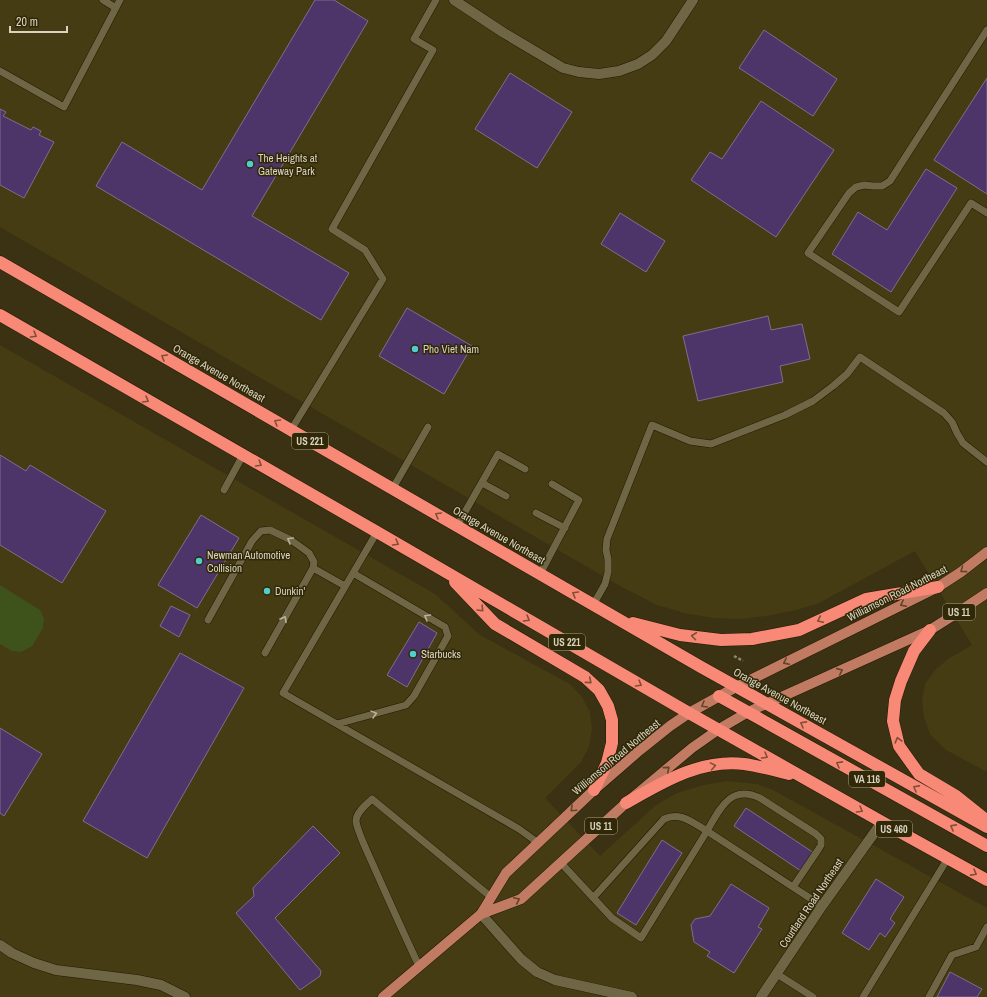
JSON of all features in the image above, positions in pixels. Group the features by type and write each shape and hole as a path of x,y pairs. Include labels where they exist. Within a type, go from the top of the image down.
{"highway":[{"name":"Orange Avenue Northeast","path":"0,262 593,605 987,828"},
{"name":"US 221","path":"0,315 719,729"},
{"path":"445,571 495,624 585,677 599,690 608,706 612,720 612,743 606,763 594,790"},
{"path":"620,620 680,635 721,640 752,639 799,630 866,599 938,587"},
{"path":"930,630 914,651 901,681 895,700 893,721 900,746 920,774 956,796 987,821"},
{"name":"VA 116","path":"719,696 987,846"},
{"name":"US 460","path":"719,729 987,880"},
{"path":"626,803 666,780 696,768 720,764 743,764 802,777"}],"main road":[{"name":"Williamson Road Northeast","path":"383,997 481,914 506,873 537,842 640,750 689,713 736,687 938,587 962,572 987,552"},
{"name":"Williamson Road Northeast","path":"481,914 521,899 626,803 692,748 719,729 748,712 930,630 987,593"}],"street":[{"path":"454,0 504,33 563,68 579,72 599,74 619,71 638,64 652,55 666,41 693,0"},
{"name":"Courtland Road Northeast","path":"761,997 822,906 882,822"},
{"path":"481,914 521,959 537,972 555,980 632,997"},
{"path":"0,945 12,953 34,963 56,970 137,980 161,985 185,997"}],"lane":[{"path":"103,0 116,8"},
{"path":"0,71 64,107 120,0"},
{"path":"291,430 383,280 364,250 332,229 433,50 414,39 436,0"},
{"path":"987,30 890,181 882,186 864,185 856,187 849,193 808,253 899,312 971,203 987,213"},
{"path":"593,605 605,584 608,572 606,550 607,539 652,425 690,441 711,444 785,415 813,401 834,386 847,374 860,357 944,413 952,422 963,443 987,462"},
{"path":"393,488 428,428"},
{"path":"457,526 498,454 525,469"},
{"path":"224,490 243,455"},
{"path":"482,483 506,496"},
{"path":"540,574 579,500 552,484"},
{"path":"536,513 565,528"},
{"path":"208,620 252,541 261,531 270,530 291,540 309,554 314,562 313,568 265,653"},
{"path":"376,532 283,693 519,829 537,842"},
{"path":"313,568 345,586"},
{"path":"337,724 406,705 414,696 448,636 445,627 353,573"},
{"path":"561,863 612,918 641,938 721,806 735,795 754,795 816,834 821,839 821,845 793,887"},
{"path":"419,966 386,896 361,836 356,821 357,815 361,810 372,800 491,898"},
{"path":"593,898 664,819 670,816 677,816 686,819 707,831 822,906"},
{"path":"863,997 948,858"},
{"path":"930,997 952,955 976,947 987,927"},
{"path":"777,974 813,997"}],"shaded area":[{"path":"0,0 987,0 987,772 946,750 930,734 924,717 922,701 925,684 935,670 948,659 972,645 915,551 817,604 796,610 767,616 740,619 715,618 688,614 657,605 622,587 0,227"},
{"path":"0,345 435,594 480,635 570,684 582,697 590,712 592,729 589,747 581,762 545,798 600,856 656,805 677,793 704,785 727,781 757,784 773,790 987,908 987,997 0,997"}],"green space":[{"path":"0,585 40,610 44,619 43,628 32,646 21,652 12,651 0,644"}],"building":[{"name":"The Heights at Gateway Park","path":"315,0 334,0 368,21 252,216 349,273 321,320 96,186 122,142 202,190"},
{"path":"764,30 837,79 813,116 739,68"},
{"path":"510,73 572,112 537,168 475,129"},
{"path":"987,78 987,194 934,160"},
{"path":"761,101 834,150 776,237 691,180 710,152 722,159"},
{"path":"0,109 6,112 3,116 31,130 33,127 41,131 39,135 54,142 24,198 0,185"},
{"path":"926,169 957,188 891,292 832,254 858,212 887,230"},
{"path":"620,213 665,241 646,272 601,244"},
{"path":"407,308 472,346 444,394 379,356"},
{"path":"768,316 771,330 802,324 810,359 780,366 783,382 698,401 683,336"},
{"path":"0,455 26,471 30,465 106,511 62,583 0,545"},
{"name":"Newman Automotive Collision","path":"201,515 239,538 197,608 158,585"},
{"path":"171,606 190,615 179,637 160,626"},
{"name":"Starbucks","path":"419,622 437,633 407,687 387,675"},
{"path":"180,653 244,688 147,858 83,821"},
{"path":"0,728 42,754 4,816 0,813"},
{"path":"746,808 814,853 801,871 734,826"},
{"path":"313,826 340,853 275,918 321,971 320,976 300,990 236,913 254,896 253,888"},
{"path":"662,840 682,853 636,925 617,913"},
{"path":"876,879 904,897 890,919 895,923 885,937 880,933 869,950 842,933"},
{"path":"731,884 769,908 758,927 762,929 734,973 707,956 710,952 694,942 691,925 695,919 710,916"},
{"path":"950,972 982,989 977,997 937,997"}],"place":[{"name":"The Heights at Gateway Park","path":"250,164"},
{"name":"Pho Viet Nam","path":"415,349"},
{"name":"Newman Automotive Collision","path":"199,561"},
{"name":"Dunkin'","path":"267,591"},
{"name":"Starbucks","path":"413,654"}]}
